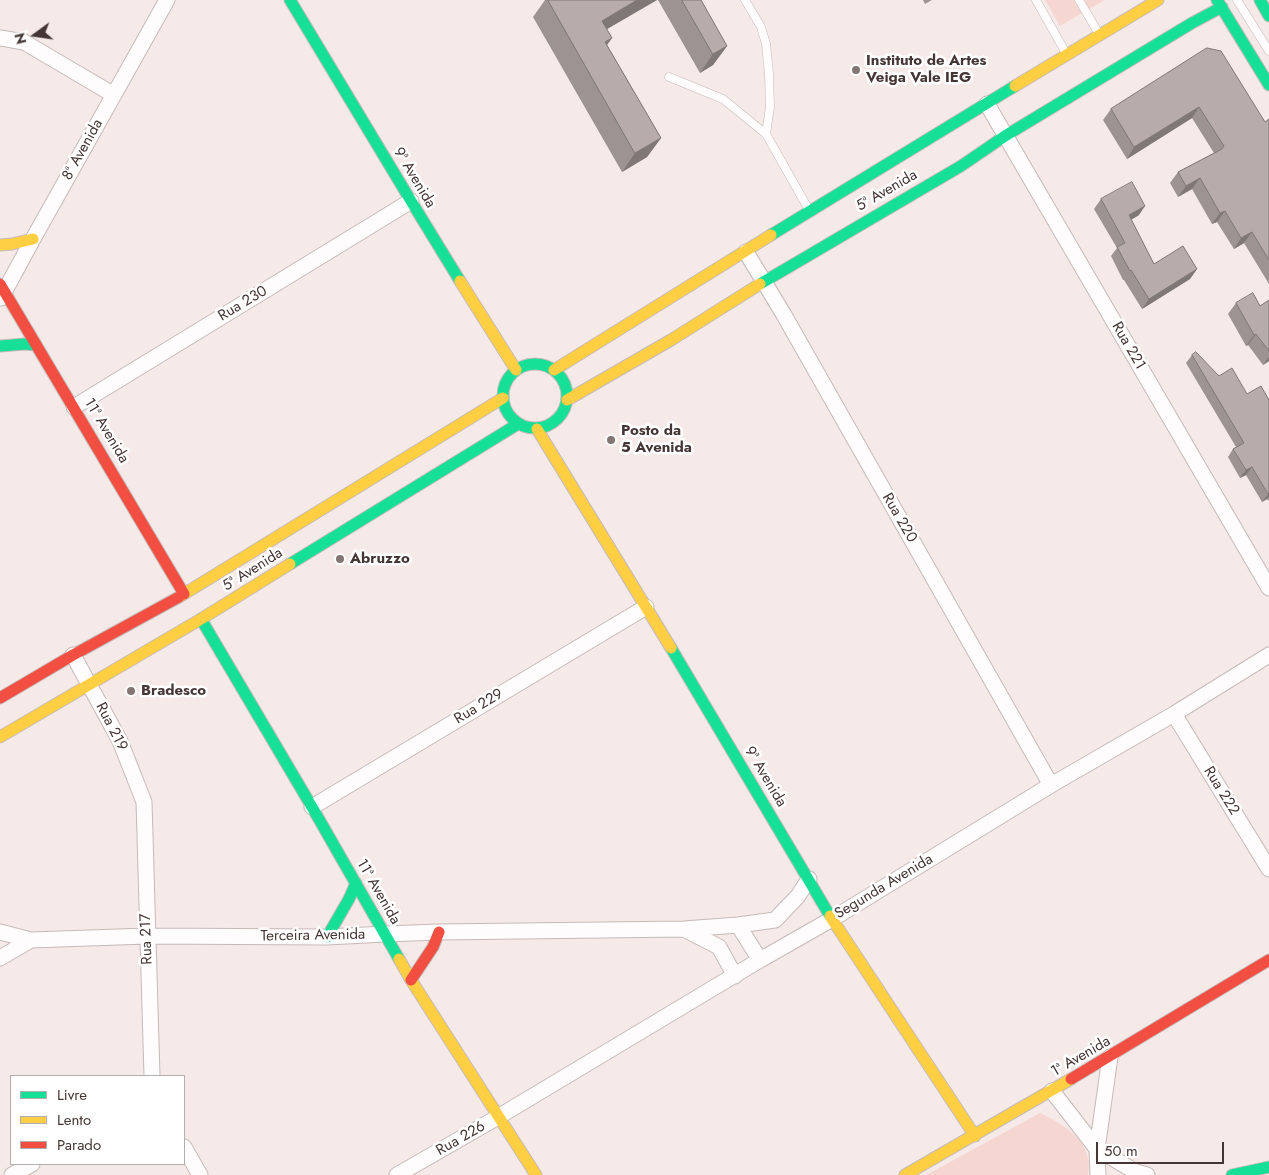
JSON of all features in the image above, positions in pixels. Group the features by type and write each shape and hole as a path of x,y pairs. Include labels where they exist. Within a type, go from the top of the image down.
{"main road":[{"name":"9ª Avenida","path":"290,0 411,201 516,370"},
{"name":"5ª Avenida","path":"554,370 810,211 1158,0"},
{"path":"1260,0 1269,16"},
{"name":"5ª Avenida","path":"567,400 671,340 764,282 961,166 1005,136 1192,23 1220,4"},
{"path":"1220,4 1269,85"},
{"path":"0,245 33,239"},
{"name":"11ª Avenida","path":"2,291 74,407 184,594"},
{"path":"0,346 36,345"},
{"path":"535,364 545,365 554,370 560,376 567,391 567,400 561,416 555,422 537,429 527,428 518,424 510,417 505,408 503,398 504,387 509,378 516,370 535,364"},
{"name":"5ª Avenida","path":"0,698 184,594 503,398"},
{"name":"5ª Avenida","path":"0,737 201,619 518,424"},
{"name":"9ª Avenida","path":"537,429 646,607 832,919 975,1136"},
{"name":"11ª Avenida","path":"201,619 386,934 411,980 536,1175"},
{"path":"326,937 356,884"},
{"path":"411,980 432,947 439,932"},
{"name":"1ª Avenida","path":"905,1175 1110,1057 1269,960"},
{"path":"1232,1175 1269,1167"}],"street":[{"name":"8ª Avenida","path":"2,291 168,0"},
{"path":"0,38 24,42 114,95"},
{"name":"Rua 221","path":"987,104 1269,588"},
{"name":"Rua 230","path":"74,407 411,201"},
{"name":"Rua 220","path":"746,252 1051,786"},
{"name":"Rua 229","path":"312,807 646,607"},
{"name":"Segunda Avenida","path":"498,1117 832,919 1269,655"},
{"name":"Rua 219","path":"73,656 120,741 144,802"},
{"name":"Rua 222","path":"1174,714 1269,869"},
{"name":"Rua 217","path":"144,802 152,1075"},
{"name":"Terceira Avenida","path":"0,932 31,940 147,936 326,937 439,932 684,930 775,920 798,896 809,878"},
{"path":"738,925 760,960"},
{"name":"Terceira Avenida","path":"684,930 719,947 735,976"},
{"name":"Terceira Avenida","path":"0,958 31,940"},
{"path":"1098,1175 1097,1149 1110,1057"},
{"path":"1052,1091 1097,1149 1136,1172 1147,1175"},
{"name":"Rua 226","path":"398,1175 498,1117"},
{"path":"185,1149 200,1175"},
{"path":"12,1175 30,1165"}],"lane":[{"path":"745,0 761,28 766,44 770,107 766,134"},
{"path":"1036,0 1067,55"},
{"path":"1079,0 1100,36"},
{"path":"1237,0 1269,51"},
{"path":"669,77 723,99 766,134 810,211"}],"shaded area":[{"path":"1045,0 1105,0 1060,26"},
{"path":"1040,1113 1059,1123 1076,1136 1087,1153 1089,1163 1088,1175 926,1175"}],"building":[{"path":"548,0 637,0 602,21 612,38 605,42 661,138 635,153"},
{"path":"682,0 701,0 727,46 713,54"},
{"path":"1207,48 1221,51 1265,122 1269,119 1269,260 1252,232 1241,238 1225,211 1220,213 1200,178 1186,186 1178,172 1222,149 1224,146 1199,107 1134,147 1111,109"},
{"path":"1132,182 1145,206 1129,215 1154,264 1183,246 1197,269 1149,299 1130,271 1117,247 1125,243 1101,199"},
{"path":"1253,293 1260,306 1269,300 1269,351 1256,334 1254,335 1236,303"},
{"path":"1196,352 1219,376 1232,368 1247,394 1261,386 1269,400 1268,494 1252,467 1246,470 1233,449 1244,443 1192,355"}],"traffic: fast":[{"path":"290,0 460,281"},
{"path":"1217,0 1269,85"},
{"path":"1260,0 1269,16"},
{"path":"760,284 961,166 1005,136 1192,23 1222,7"},
{"path":"771,235 1015,86"},
{"path":"0,346 36,345"},
{"path":"535,364 547,366 558,373 565,384 567,396 565,408 558,419 547,426 535,428 523,426 512,419 505,408 503,396 505,384 512,373 523,366 535,364"},
{"path":"290,564 518,424"},
{"path":"201,619 399,959"},
{"path":"671,648 830,916"},
{"path":"327,937 356,883"},
{"path":"1232,1175 1269,1167"}],"traffic: slow":[{"path":"1015,86 1158,0"},
{"path":"554,370 771,235"},
{"path":"0,245 33,239"},
{"path":"460,281 516,370"},
{"path":"567,400 671,340 760,284"},
{"path":"179,597 503,398"},
{"path":"537,429 671,648"},
{"path":"0,737 201,619 290,564"},
{"path":"830,916 975,1136"},
{"path":"399,959 536,1175"},
{"path":"905,1175 1071,1079"}],"traffic: jam":[{"path":"0,284 184,594"},
{"path":"0,698 73,655 179,597"},
{"path":"411,980 433,947 439,932"},
{"path":"1071,1079 1269,960"}],"place":[{"name":"Instituto de Artes Veiga Vale IEG","path":"856,70"},
{"name":"Posto da 5 Avenida","path":"611,440"},
{"name":"Abruzzo","path":"340,559"},
{"name":"Bradesco","path":"131,691"}]}
